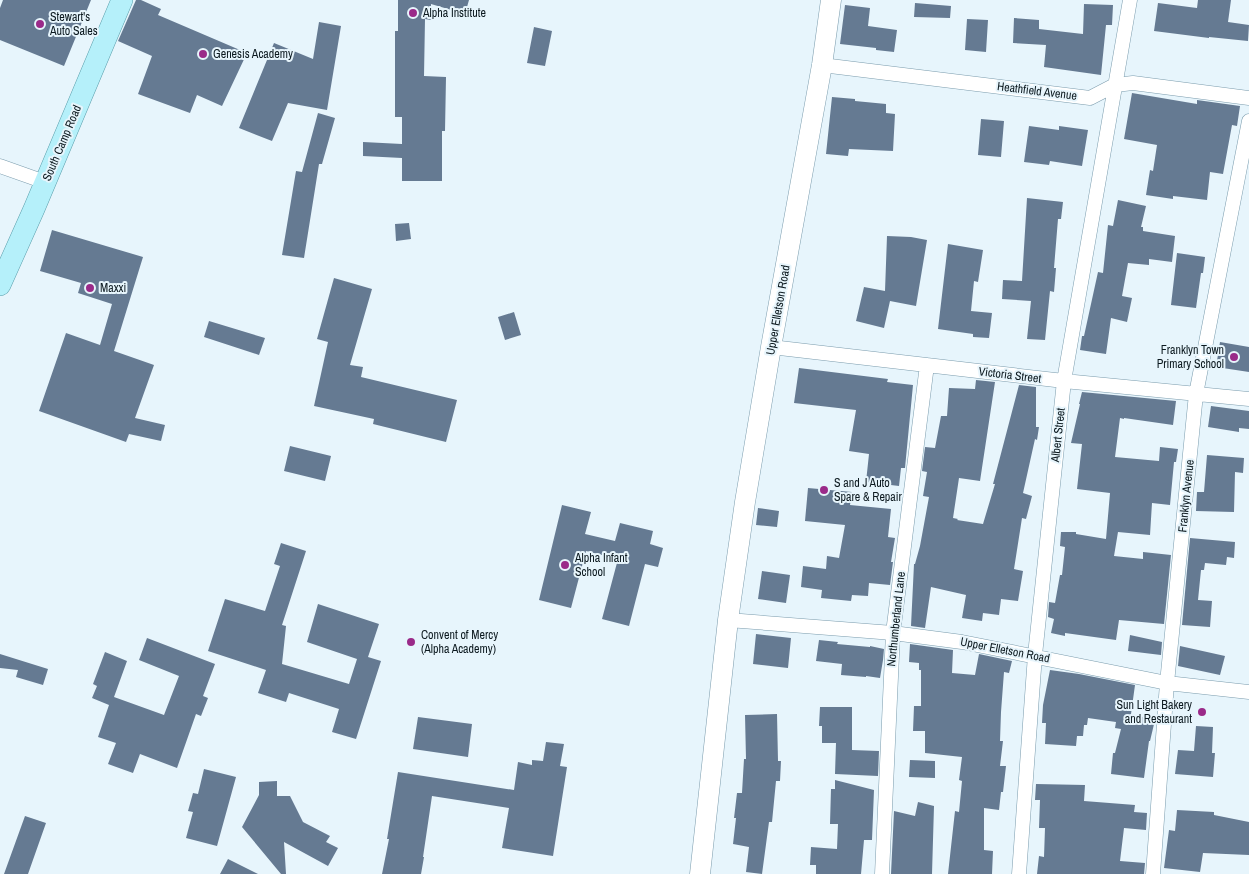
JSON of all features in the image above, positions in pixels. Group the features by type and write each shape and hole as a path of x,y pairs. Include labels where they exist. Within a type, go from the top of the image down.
{"main road":[{"name":"South Camp Road","path":"0,285 122,0"}],"street":[{"name":"Upper Elletson Road","path":"700,874 728,620 745,502 822,65 831,0"},
{"name":"Albert Street","path":"1019,874 1035,655 1064,381 1130,0"},
{"name":"Heathfield Avenue","path":"822,65 1090,98 1115,85 1134,83 1249,98"},
{"name":"Franklyn Avenue","path":"1153,874 1167,683 1196,394 1249,121"},
{"path":"0,166 45,182"},
{"name":"Victoria Street","path":"771,347 1064,381 1249,399"},
{"name":"Northumberland Lane","path":"882,874 893,633 928,365"},
{"name":"Upper Elletson Road","path":"728,620 893,633 962,642 1035,655 1167,683 1249,692"}],"building":[{"name":"Stewart's Auto Sales","path":"3,0 91,0 64,66 0,40 0,8"},
{"path":"136,0 141,0 161,9 158,15 247,53 222,106 197,95 190,113 138,94 152,56 118,41"},
{"path":"398,0 469,0 465,14 431,4 431,20 425,19 424,76 446,77 445,131 442,131 442,181 402,181 402,158 363,156 363,142 402,144 402,117 395,117 395,31 398,31"},
{"path":"1198,0 1231,0 1228,22 1249,25 1248,41 1154,31 1158,3 1197,8"},
{"path":"915,3 951,6 950,18 914,17"},
{"path":"1084,4 1113,5 1112,25 1106,25 1101,75 1044,67 1046,45 1013,43 1014,18 1039,20 1039,29 1083,34"},
{"path":"845,5 870,8 868,26 897,30 894,52 840,44"},
{"path":"967,19 988,20 986,52 965,50"},
{"path":"319,22 341,26 327,110 288,103 272,141 239,128 274,43 313,59"},
{"path":"534,27 552,31 545,66 527,63"},
{"path":"1132,93 1197,104 1197,100 1240,106 1237,126 1232,125 1223,174 1210,172 1207,200 1173,196 1173,199 1146,195 1150,170 1153,171 1157,145 1124,139"},
{"path":"832,97 886,104 886,113 895,114 893,151 849,149 848,156 826,154"},
{"path":"318,113 335,118 322,164 319,164 304,258 282,255 296,171 302,172"},
{"path":"981,119 1004,121 1001,157 978,155"},
{"path":"1029,126 1059,130 1059,126 1088,130 1082,166 1050,161 1049,165 1024,162"},
{"path":"1027,198 1063,202 1061,219 1058,219 1054,292 1050,291 1045,340 1027,339 1031,301 1002,299 1003,280 1022,281"},
{"path":"1118,200 1146,206 1141,227 1143,227 1143,231 1175,236 1172,262 1149,259 1149,265 1128,263 1122,296 1132,298 1127,322 1111,318 1106,354 1080,350 1098,272 1103,273 1108,225 1113,226"},
{"path":"409,223 411,239 396,241 395,224"},
{"path":"52,230 143,257 114,351 154,365 135,418 165,425 161,441 129,434 126,442 39,411 66,333 100,345 112,304 78,293 81,283 40,271"},
{"path":"887,236 927,240 916,306 890,301 884,328 856,321 864,287 885,291"},
{"path":"948,244 983,250 978,282 974,281 971,311 992,313 989,338 973,337 973,334 938,329"},
{"path":"1177,253 1205,257 1196,308 1171,305"},
{"path":"334,278 372,289 350,365 363,367 361,377 457,400 446,442 373,424 374,419 314,406 328,342 317,339"},
{"path":"514,312 521,335 505,340 498,317"},
{"path":"209,321 265,338 259,355 204,337"},
{"name":"Franklyn Town Primary School","path":"1220,342 1249,347 1249,372 1216,367"},
{"path":"799,368 888,379 887,382 913,385 905,468 901,468 899,486 866,482 869,454 849,451 856,410 794,403"},
{"path":"976,380 995,382 980,481 959,478 953,518 983,524 995,484 993,484 1019,385 1036,387 1036,427 1039,427 1023,493 1032,496 1026,519 1022,518 1014,569 1023,571 1018,601 1001,599 999,615 983,613 982,621 962,618 966,595 931,587 925,628 911,626 914,564 920,546 929,497 923,496 927,472 922,471 925,447 935,448 941,416 947,416 949,388 975,389"},
{"path":"1082,392 1176,401 1173,425 1120,418 1115,457 1159,461 1160,447 1178,449 1176,462 1174,462 1170,505 1152,503 1150,535 1118,532 1114,556 1143,559 1143,552 1171,555 1164,624 1119,620 1116,640 1051,633 1054,619 1048,617 1049,602 1055,603 1060,575 1062,575 1065,547 1060,546 1061,532 1076,532 1076,534 1106,539 1110,493 1077,489 1082,444 1071,443"},
{"path":"1211,406 1249,411 1249,429 1239,428 1239,432 1208,427"},
{"path":"290,446 331,456 325,481 284,471"},
{"path":"1207,455 1244,458 1243,473 1235,472 1234,512 1196,511 1197,492 1204,492"},
{"path":"808,488 852,492 850,505 891,509 888,537 895,538 890,585 869,583 868,596 852,595 851,601 821,598 822,590 801,587 803,566 826,569 827,556 839,558 845,525 805,521"},
{"name":"Alpha Infant School","path":"562,505 591,512 585,534 615,541 620,523 653,531 650,544 663,548 658,567 645,564 629,626 602,619 618,559 586,551 571,608 539,600"},
{"path":"758,508 779,511 777,527 756,525"},
{"path":"1190,538 1235,542 1234,558 1227,557 1226,565 1205,563 1204,570 1201,570 1198,600 1212,601 1210,627 1182,625"},
{"path":"281,543 306,551 282,625 286,626 282,664 349,684 357,659 307,642 318,604 379,624 368,657 381,661 356,739 332,732 339,709 289,693 286,702 258,693 266,670 208,651 225,599 265,611 280,566 274,564"},
{"path":"762,571 790,575 786,603 758,599"},
{"path":"756,634 791,638 788,668 753,664"},
{"path":"1130,635 1162,642 1161,655 1128,651"},
{"path":"147,638 215,664 203,696 208,698 201,716 196,714 177,768 140,754 133,773 108,764 116,743 98,737 109,705 92,698 97,686 93,684 105,652 127,661 114,697 164,715 179,676 139,660"},
{"path":"819,640 884,649 880,678 841,675 842,664 816,661"},
{"path":"910,644 953,650 952,673 975,675 979,654 1012,661 1009,673 1004,672 1001,712 1000,741 1003,741 1000,766 1006,766 1003,792 1001,792 999,810 984,808 984,850 993,851 992,874 948,874 955,811 959,812 962,781 959,780 962,757 925,753 925,731 913,731 914,706 921,706 921,670 919,670 919,663 909,662"},
{"path":"1180,646 1225,656 1220,675 1178,666"},
{"path":"0,654 48,669 43,685 16,677 18,670 0,668"},
{"path":"1050,670 1135,685 1131,714 1155,720 1149,741 1144,778 1111,774 1113,753 1115,753 1121,729 1115,728 1116,722 1088,718 1087,725 1084,725 1083,736 1077,736 1076,746 1045,744 1046,723 1042,723 1043,705"},
{"path":"820,707 852,707 852,750 879,751 878,776 835,774 836,743 822,743 822,726 819,726"},
{"path":"777,714 778,761 781,761 780,781 776,781 772,822 769,822 762,874 746,872 749,847 733,844 737,793 742,793 744,759 746,759 745,715"},
{"path":"418,717 472,724 468,757 413,749"},
{"path":"1196,726 1213,727 1212,753 1215,753 1213,777 1175,774 1178,750 1194,751"},
{"path":"546,742 564,744 560,766 567,767 553,856 502,848 509,808 432,796 421,874 382,874 398,772 514,790 518,762 532,765 532,760 543,761"},
{"path":"910,760 935,761 935,778 909,777"},
{"path":"204,769 236,777 217,846 186,838 193,812 188,811 193,793 198,794"},
{"path":"835,780 874,790 872,840 864,840 861,874 816,874 816,865 810,865 811,847 837,849 838,824 830,824 831,789 835,789"},
{"path":"277,781 277,796 290,796 303,822 330,836 326,842 338,848 328,866 284,842 286,874 281,874 242,827 259,795 259,782"},
{"path":"1036,784 1085,785 1084,801 1135,805 1134,812 1147,813 1146,830 1124,828 1120,861 1145,863 1144,874 1037,874 1039,856 1044,857 1045,828 1039,828 1040,800 1035,800"},
{"path":"918,802 934,806 932,874 891,874 894,811 915,816"},
{"path":"1177,810 1214,812 1214,815 1249,822 1249,855 1203,853 1200,872 1164,868 1169,830 1175,831"},
{"path":"25,816 46,823 28,874 4,874"},
{"path":"228,859 258,874 220,874"}],"place":[{"name":"Alpha Institute","path":"413,13"},
{"name":"Stewart's Auto Sales","path":"40,24"},
{"name":"Genesis Academy","path":"203,54"},
{"name":"Maxxi","path":"90,288"},
{"name":"Franklyn Town Primary School","path":"1234,357"},
{"name":"S and J Auto Spare & Repair","path":"824,490"},
{"name":"Alpha Infant School","path":"565,565"},
{"name":"Convent of Mercy (Alpha Academy)","path":"411,642"},
{"name":"Sun Light Bakery and Restaurant","path":"1202,712"}]}
